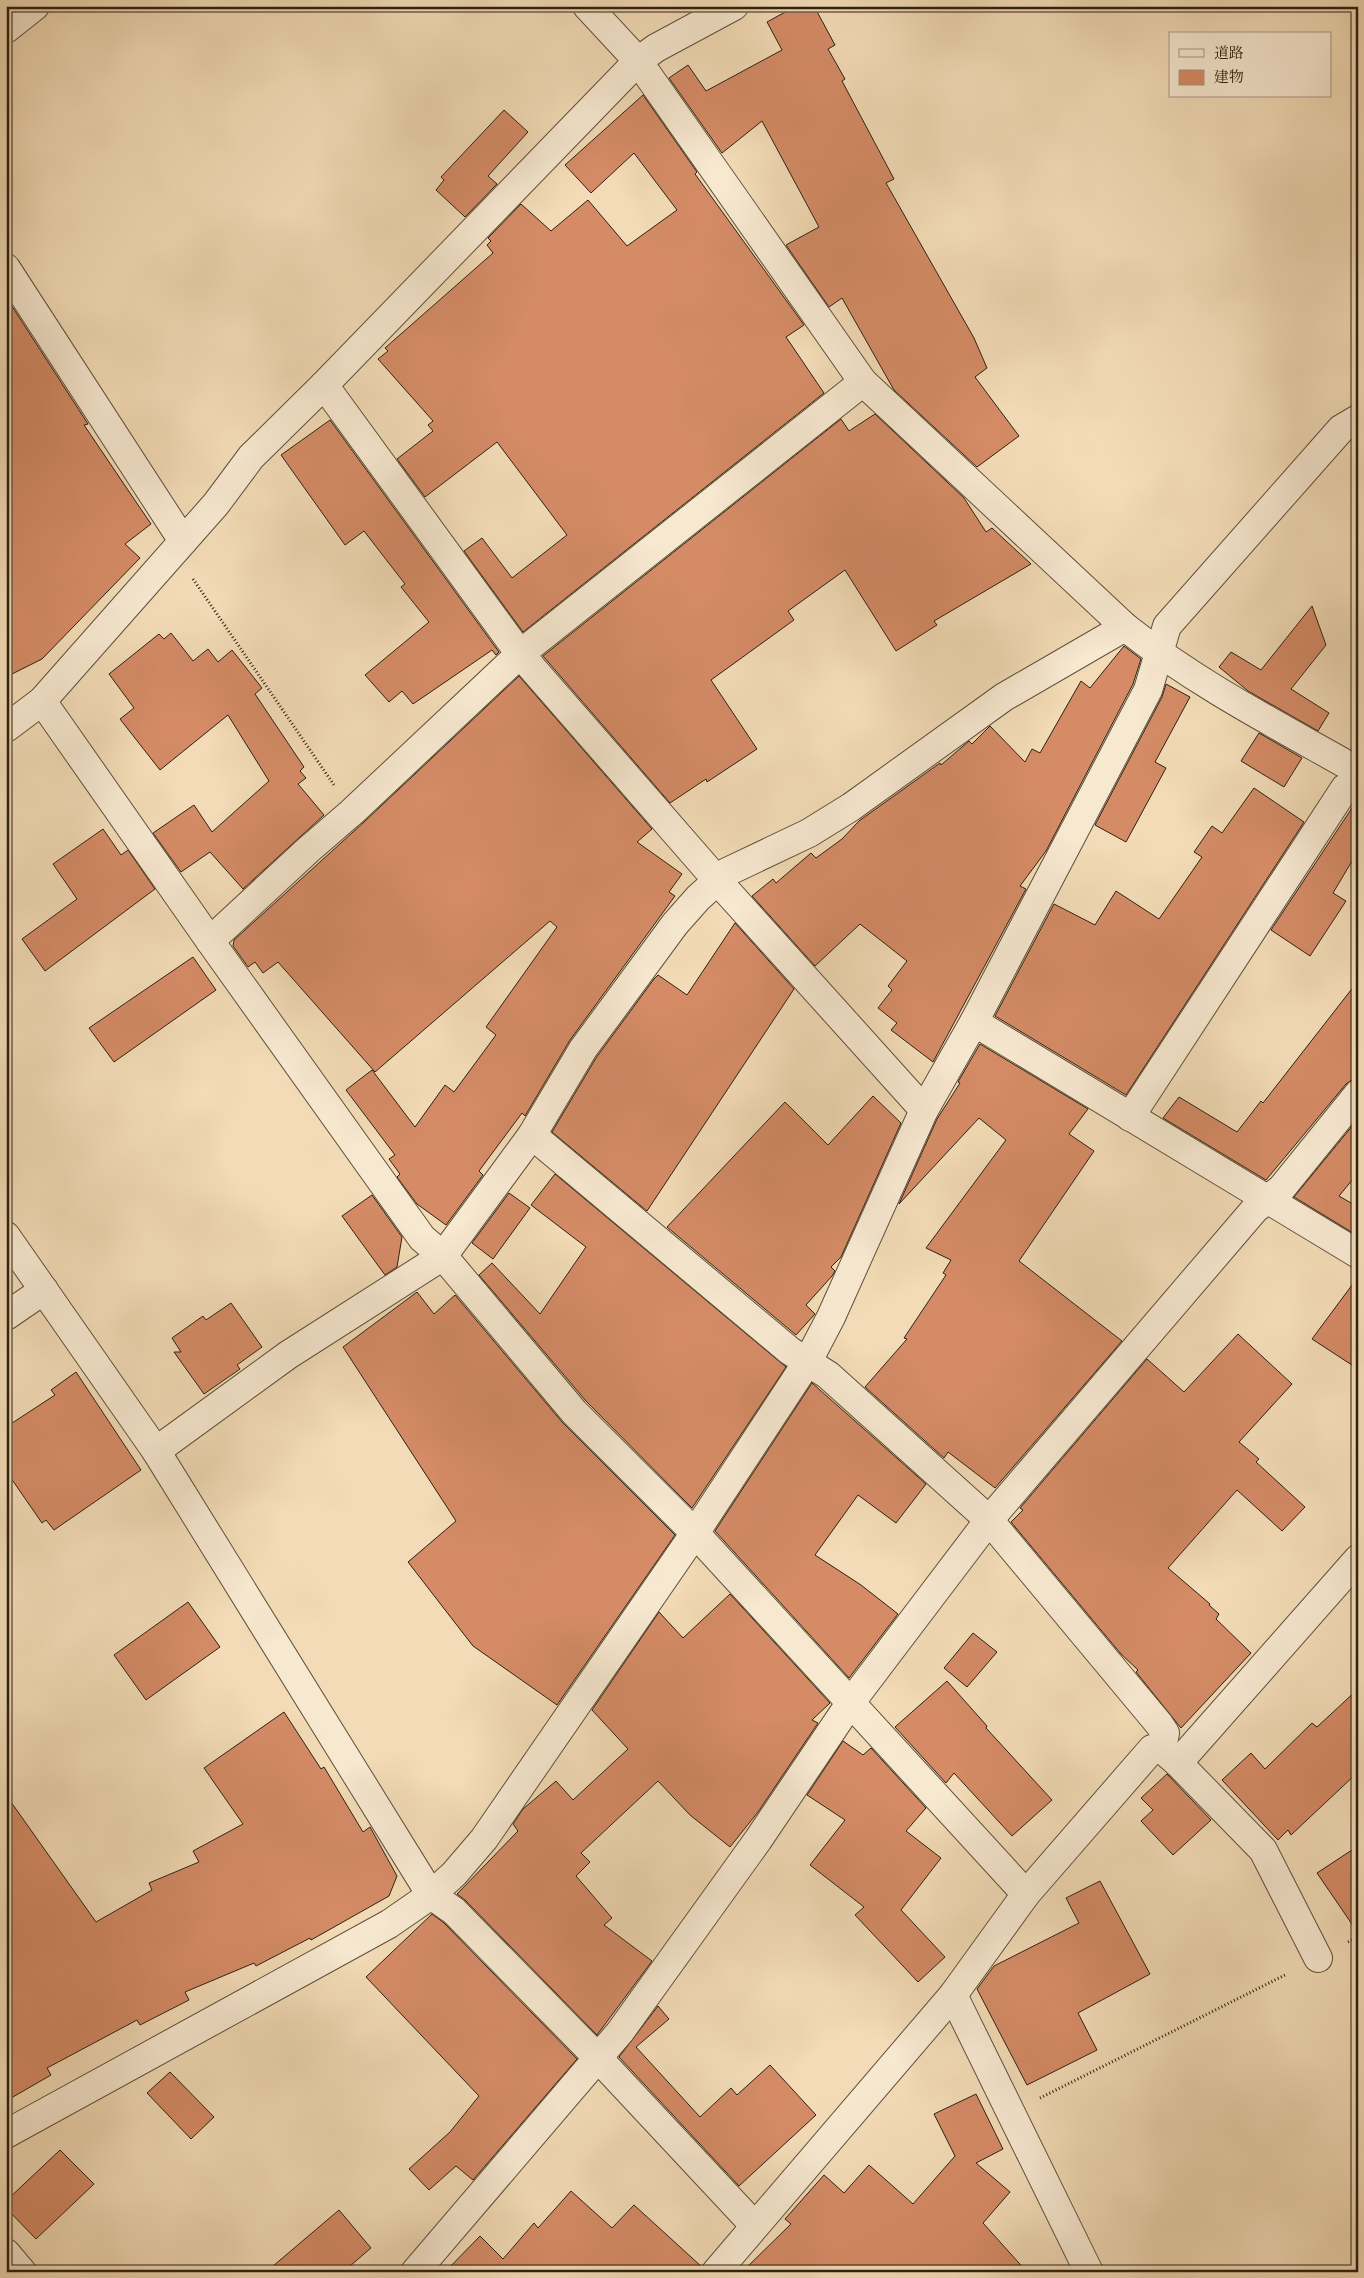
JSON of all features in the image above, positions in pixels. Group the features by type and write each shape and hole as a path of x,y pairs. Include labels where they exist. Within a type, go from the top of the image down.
{"street":[{"path":"6,29 35,6"},
{"path":"587,6 638,61 863,382 1126,627 1159,654 1238,703 1358,771"},
{"path":"6,728 42,701 216,504 250,456 324,385 638,61 656,48 734,6"},
{"path":"6,268 178,547"},
{"path":"210,941 352,812 520,654 863,382"},
{"path":"324,385 520,654 716,880 924,1110"},
{"path":"6,2134 390,1924 431,1895 454,1874 484,1839 695,1533 808,1361 831,1317 924,1110 974,1022 1148,690 1167,626 1342,429 1358,419"},
{"path":"156,1451 288,1355 443,1256 532,1135 583,1049 675,924 716,880 727,872 809,833 851,807 1004,697 1126,627"},
{"path":"42,701 422,1238 443,1256 574,1412 695,1533 1026,1894"},
{"path":"1130,1117 1345,788 1358,781"},
{"path":"974,1022 1358,1254"},
{"path":"415,2272 620,2032 752,1848 851,1702 988,1520 1255,1209 1280,1189 1358,1094"},
{"path":"532,1135 790,1351 828,1375 988,1520 1159,1724 1165,1733 1170,1756"},
{"path":"6,1236 156,1451 431,1895 454,1911 598,2058 754,2226"},
{"path":"6,1316 44,1290"},
{"path":"1170,1756 1358,1559"},
{"path":"716,2272 953,1994 1026,1894 1152,1748 1170,1756 1263,1850 1318,1958"},
{"path":"953,1994 1089,2272"},
{"path":"6,2253 22,2272"}],"path":[{"path":"178,547 352,812"},
{"path":"1011,2113 1358,1937"}],"building":[{"path":"796,6 814,6 835,45 828,49 845,79 842,81 894,179 886,183 974,338 987,368 975,377 1019,436 977,467 894,390 842,298 829,307 786,245 819,227 762,121 722,153 669,78 688,65 706,91 782,50 767,22"},
{"path":"643,95 697,172 695,174 804,325 786,337 824,393 523,632 464,551 482,538 512,578 567,535 497,442 425,497 397,459 433,431 428,425 433,421 378,359 388,351 385,348 493,253 487,245 491,241 488,238 521,204 551,231 588,200 627,246 677,210 634,153 591,193 565,165"},
{"path":"504,110 528,132 488,176 497,184 465,217 436,190 444,180 441,177"},
{"path":"6,297 88,424 84,425 151,524 125,544 140,558 42,659 6,677"},
{"path":"875,414 964,498 986,532 992,528 1031,564 934,621 937,625 896,651 845,570 788,611 794,620 711,680 757,749 707,782 706,779 670,803 543,656 841,419 849,431"},
{"path":"330,420 499,652 496,655 492,650 413,704 402,691 389,702 365,675 429,622 401,587 405,584 364,531 345,545 281,455"},
{"path":"1312,606 1326,645 1291,689 1329,713 1318,731 1248,691 1219,667 1231,652 1261,670"},
{"path":"171,633 193,661 208,649 218,662 232,650 262,688 255,694 304,767 300,771 306,778 298,784 324,815 243,889 210,852 181,872 153,833 194,805 212,832 269,781 228,715 160,770 120,719 134,708 109,674 159,634 164,639"},
{"path":"1124,646 1141,659 1133,684 1046,851 1020,886 1026,889 933,1062 891,1030 897,1023 878,1008 892,990 888,986 907,961 860,924 815,966 752,896 773,879 776,883 811,853 816,858 842,839 859,821 940,763 941,765 969,741 972,744 990,726 1025,762 1032,749 1040,753 1081,681 1090,688"},
{"path":"519,676 652,829 637,842 682,874 669,892 675,896 570,1040 525,1116 522,1113 479,1171 483,1175 446,1225 417,1204 397,1177 400,1174 389,1159 395,1155 346,1090 372,1070 415,1127 445,1085 454,1092 496,1035 486,1027 557,927 550,921 375,1072 278,962 263,973 255,962 248,967 233,946 234,940 363,823"},
{"path":"1166,684 1190,697 1155,762 1166,768 1126,842 1095,825 1162,697"},
{"path":"1259,733 1302,758 1284,787 1241,761"},
{"path":"1254,788 1304,822 1126,1095 995,1016 1054,904 1095,925 1116,891 1159,919 1202,857 1194,852 1212,826 1222,833"},
{"path":"1358,799 1358,851 1333,893 1346,901 1310,956 1271,930"},
{"path":"103,829 121,855 128,850 155,889 45,971 22,939 77,899 53,864"},
{"path":"735,923 794,989 647,1211 552,1132 596,1058 654,979 658,975 687,995"},
{"path":"193,957 216,990 114,1062 89,1028"},
{"path":"1358,981 1358,1079 1346,1084 1266,1180 1163,1118 1179,1097 1237,1132 1261,1101 1263,1103"},
{"path":"980,1044 1088,1109 1069,1134 1094,1151 1019,1261 1122,1341 995,1488 948,1452 944,1458 865,1387 907,1339 904,1338 946,1275 943,1273 951,1260 926,1248 1006,1140 979,1118 899,1204 937,1119 960,1083 958,1082"},
{"path":"873,1096 901,1123 841,1257 831,1267 835,1271 806,1305 815,1314 796,1335 667,1227 785,1102 828,1145"},
{"path":"1358,1119 1358,1173 1339,1196 1358,1207 1358,1236 1294,1197"},
{"path":"555,1174 786,1367 692,1508 586,1401 479,1275 492,1263 540,1314 586,1247 531,1205"},
{"path":"509,1193 530,1208 493,1259 472,1243"},
{"path":"372,1195 402,1237 397,1267 385,1275 342,1216"},
{"path":"1358,1277 1358,1369 1312,1339"},
{"path":"417,1292 434,1314 455,1295 562,1422 675,1535 557,1705 473,1646 408,1562 456,1521 343,1347"},
{"path":"231,1303 262,1347 237,1365 240,1369 204,1394 174,1352 181,1352 172,1338 203,1316 206,1320"},
{"path":"1238,1334 1292,1384 1239,1442 1259,1459 1256,1462 1305,1507 1282,1531 1237,1490 1168,1568 1210,1604 1219,1614 1216,1619 1251,1653 1181,1728 1136,1672 1138,1670 1121,1654 1011,1522 1023,1510 1020,1508 1147,1359 1184,1392"},
{"path":"76,1372 141,1470 54,1530 46,1520 42,1523 6,1471 6,1427 55,1395 51,1390"},
{"path":"812,1383 926,1484 896,1523 858,1495 815,1555 861,1585 898,1614 849,1678 715,1531"},
{"path":"730,1594 830,1703 812,1720 818,1723 758,1812 730,1847 690,1815 658,1781 581,1853 590,1862 576,1876 612,1918 604,1925 652,1961 597,2035 457,1894 518,1831 513,1824 523,1809 556,1781 573,1800 628,1749 592,1710 659,1612 683,1638"},
{"path":"188,1602 220,1647 146,1700 114,1655"},
{"path":"973,1633 997,1652 967,1687 944,1668"},
{"path":"947,1681 987,1726 986,1728 1052,1800 1012,1836 954,1773 946,1783 895,1727"},
{"path":"1358,1689 1358,1772 1291,1835 1288,1830 1278,1840 1222,1780 1251,1753 1265,1769 1312,1723 1317,1727"},
{"path":"284,1712 321,1769 324,1767 363,1832 370,1827 397,1876 389,1896 311,1940 310,1938 256,1966 254,1963 185,1992 189,2000 140,2025 137,2020 47,2068 51,2075 6,2101 6,1795 96,1922 152,1890 149,1883 199,1862 193,1851 243,1824 204,1768"},
{"path":"843,1741 863,1755 871,1748 926,1808 906,1831 941,1858 901,1910 945,1957 918,1982 855,1915 864,1907 810,1865 845,1820 807,1795"},
{"path":"1167,1774 1211,1820 1173,1855 1141,1821 1153,1810 1141,1798"},
{"path":"1358,1846 1358,1933 1317,1873"},
{"path":"1100,1881 1150,1974 1078,2013 1097,2050 1027,2085 977,1989 994,1966 1079,1923 1066,1898"},
{"path":"432,1914 444,1923 577,2059 473,2180 456,2166 429,2190 409,2169 450,2132 479,2096 366,1977"},
{"path":"658,2006 669,2019 636,2047 700,2117 731,2088 737,2095 770,2065 816,2115 739,2186 619,2057"},
{"path":"170,2072 214,2117 191,2139 147,2093"},
{"path":"976,2094 1003,2149 976,2163 1010,2192 983,2223 1027,2272 742,2272 791,2224 785,2219 824,2175 844,2193 869,2165 913,2204 955,2156 934,2114"},
{"path":"60,2150 94,2184 36,2239 6,2208 6,2201"},
{"path":"571,2191 612,2228 634,2205 702,2267 701,2272 445,2272 480,2236 503,2259 534,2223 538,2228"},
{"path":"339,2210 371,2248 343,2272 266,2272"}]}
